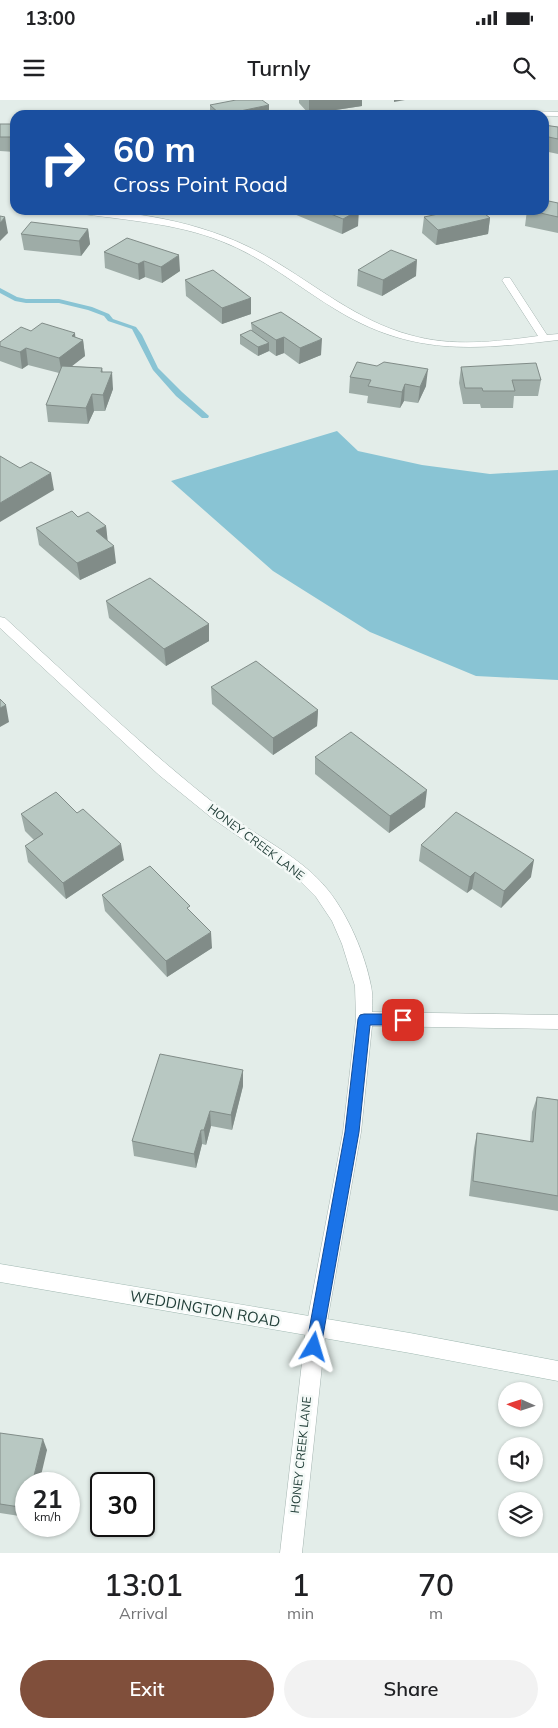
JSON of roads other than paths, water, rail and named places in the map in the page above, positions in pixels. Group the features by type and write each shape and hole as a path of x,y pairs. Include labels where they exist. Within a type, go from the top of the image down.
{"street":[{"path":"124,215 162,219 203,232 260,254 348,313 392,333 424,341 452,345 504,344 558,337"},
{"path":"507,280 544,338"},
{"name":"HONEY CREEK LANE","path":"0,622 164,771 217,814 299,872 322,893 339,918 350,944 363,986 364,1019 352,1132 316,1328 291,1553"},
{"path":"364,1019 558,1022"},
{"name":"WEDDINGTON ROAD","path":"0,1273 558,1371"}],"water":[{"path":"337,431 358,451 422,465 490,474 558,470 558,680 476,676 370,632 273,571 171,481"}],"waterway":[{"path":"0,290 15,299 59,301 90,308 107,315 110,320 134,328 155,369 179,394 205,416"}]}
